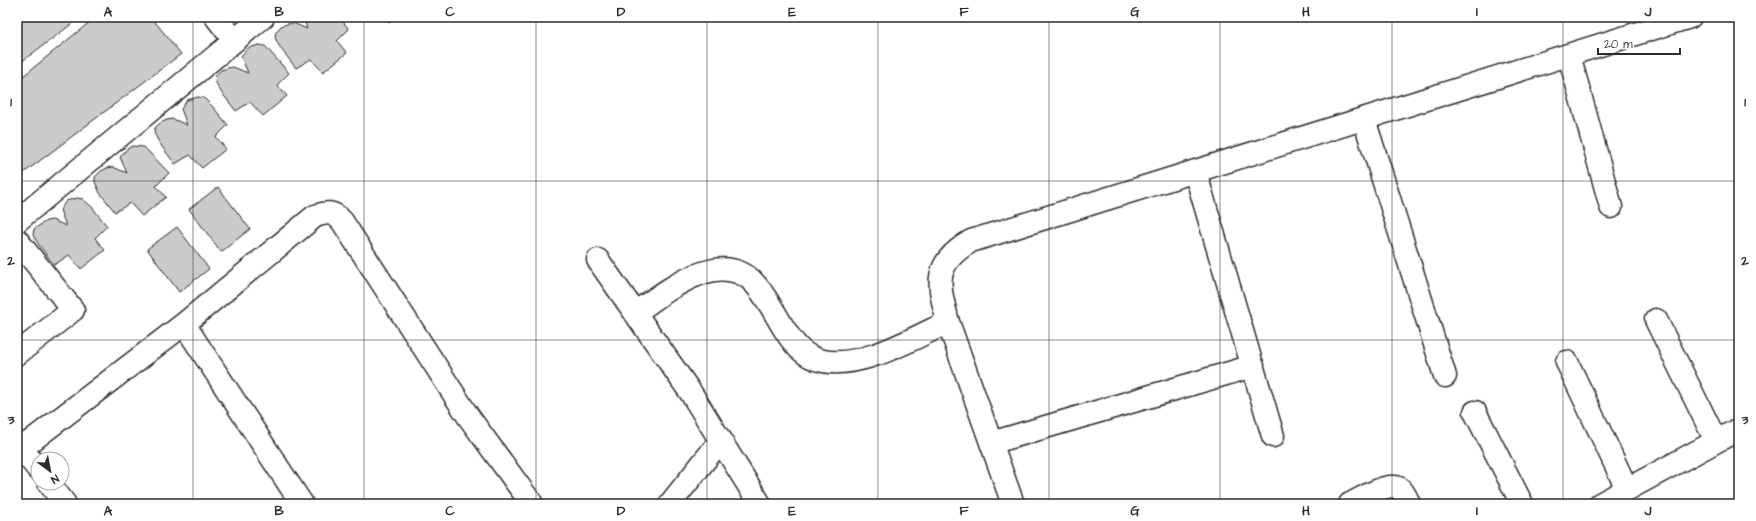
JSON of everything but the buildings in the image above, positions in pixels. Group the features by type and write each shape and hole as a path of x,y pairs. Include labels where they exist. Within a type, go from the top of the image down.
{"street":[{"path":"216,17 234,40"},
{"path":"17,221 263,17"},
{"path":"1013,504 948,322 940,293 941,277 945,264 960,248 971,241 1690,17"},
{"path":"1569,55 1611,207"},
{"path":"1364,119 1445,376"},
{"path":"1196,171 1273,436"},
{"path":"30,458 20,445 184,324 314,216 327,212 336,215 342,221 468,416 532,504"},
{"path":"17,240 73,310 17,354"},
{"path":"598,260 691,393 760,504"},
{"path":"634,313 675,286 696,275 716,270 730,269 741,273 754,283 769,303 795,346 806,355 823,361 849,361 882,353 948,322"},
{"path":"1656,320 1716,441"},
{"path":"184,324 302,504"},
{"path":"1567,362 1627,489"},
{"path":"991,443 1253,366"},
{"path":"1475,412 1522,504"},
{"path":"1600,504 1739,429"},
{"path":"670,504 721,440"},
{"path":"1350,504 1384,488 1394,487 1400,488 1409,504"},
{"path":"55,491 65,504"}]}
